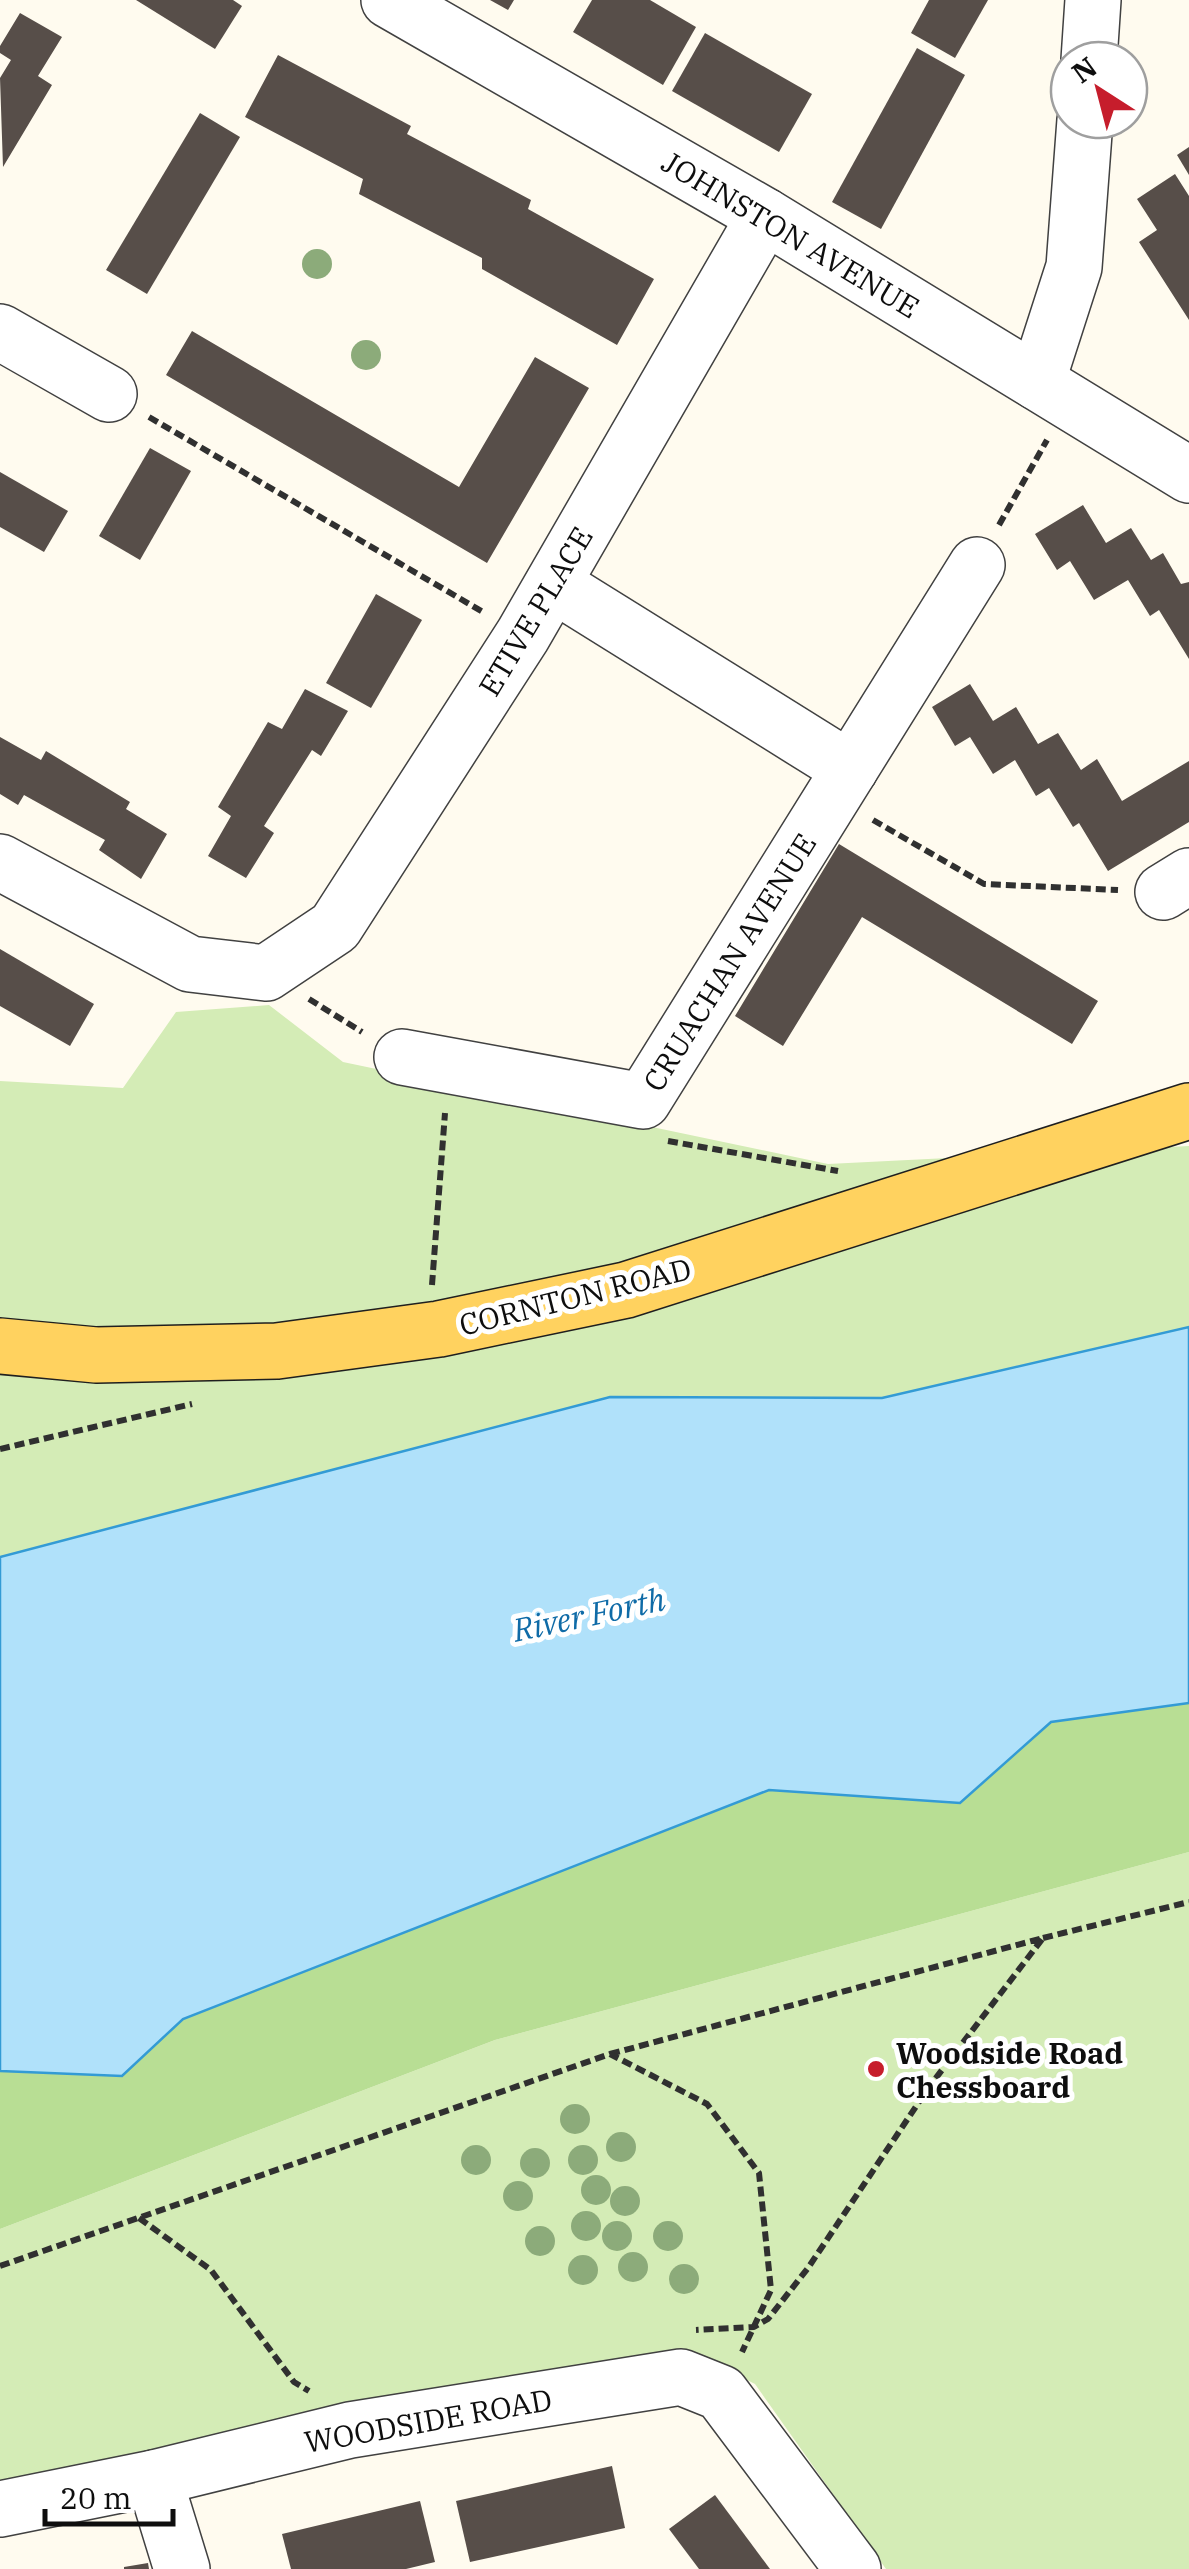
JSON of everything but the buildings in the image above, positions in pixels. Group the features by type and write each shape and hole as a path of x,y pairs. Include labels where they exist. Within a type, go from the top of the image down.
{"main road":[{"name":"CORNTON ROAD","path":"0,1346 96,1356 277,1351 439,1329 626,1290 1189,1111"}],"street":[{"name":"JOHNSTON AVENUE","path":"389,0 765,216 1189,476"},
{"path":"1090,40 1093,0"},
{"path":"1053,391 1074,268 1083,140"},
{"name":"ETIVE PLACE","path":"266,973 335,927 523,635 765,216"},
{"path":"0,332 109,394"},
{"name":"CRUACHAN AVENUE","path":"402,1056 643,1100 977,566"},
{"path":"553,584 841,783"},
{"path":"0,862 190,964 266,973"},
{"path":"699,2366 853,2569"},
{"name":"WOODSIDE ROAD","path":"0,2508 154,2478 350,2430 699,2366"},
{"path":"154,2478 182,2569"}],"path":[{"path":"977,566 1053,391"},
{"path":"109,394 523,635"},
{"path":"841,783 984,884 1176,884"},
{"path":"266,973 402,1056"},
{"path":"439,1329 431,1277 446,1101 455,1066"},
{"path":"652,1138 841,1172"},
{"path":"0,1449 200,1402"},
{"path":"0,2266 610,2054 1189,1902"},
{"path":"699,2366 768,2319 808,2268 929,2087 1043,1938"},
{"path":"610,2054 707,2104 759,2172 771,2290 754,2328 699,2366"},
{"path":"138,2218 212,2270 294,2382 311,2392"}],"green space":[{"path":"269,1005 343,1062 828,1164 1189,1146 1189,1327 882,1398 610,1397 0,1557 0,1081 123,1088 176,1012"},
{"path":"1189,1703 1189,1852 495,2040 0,2229 0,2071 122,2076 183,2019 769,1790 960,1803 1051,1722"},
{"path":"1189,1852 1189,2569 886,2569 755,2384 713,2363 0,2494 0,2229 495,2040"}],"water":[{"name":"River Forth","path":"1189,1327 1189,1703 1051,1722 960,1803 769,1790 183,2019 122,2076 0,2071 0,1557 610,1397 882,1398"}],"place":[{"name":"Woodside Road Chessboard","path":"876,2069"}]}
